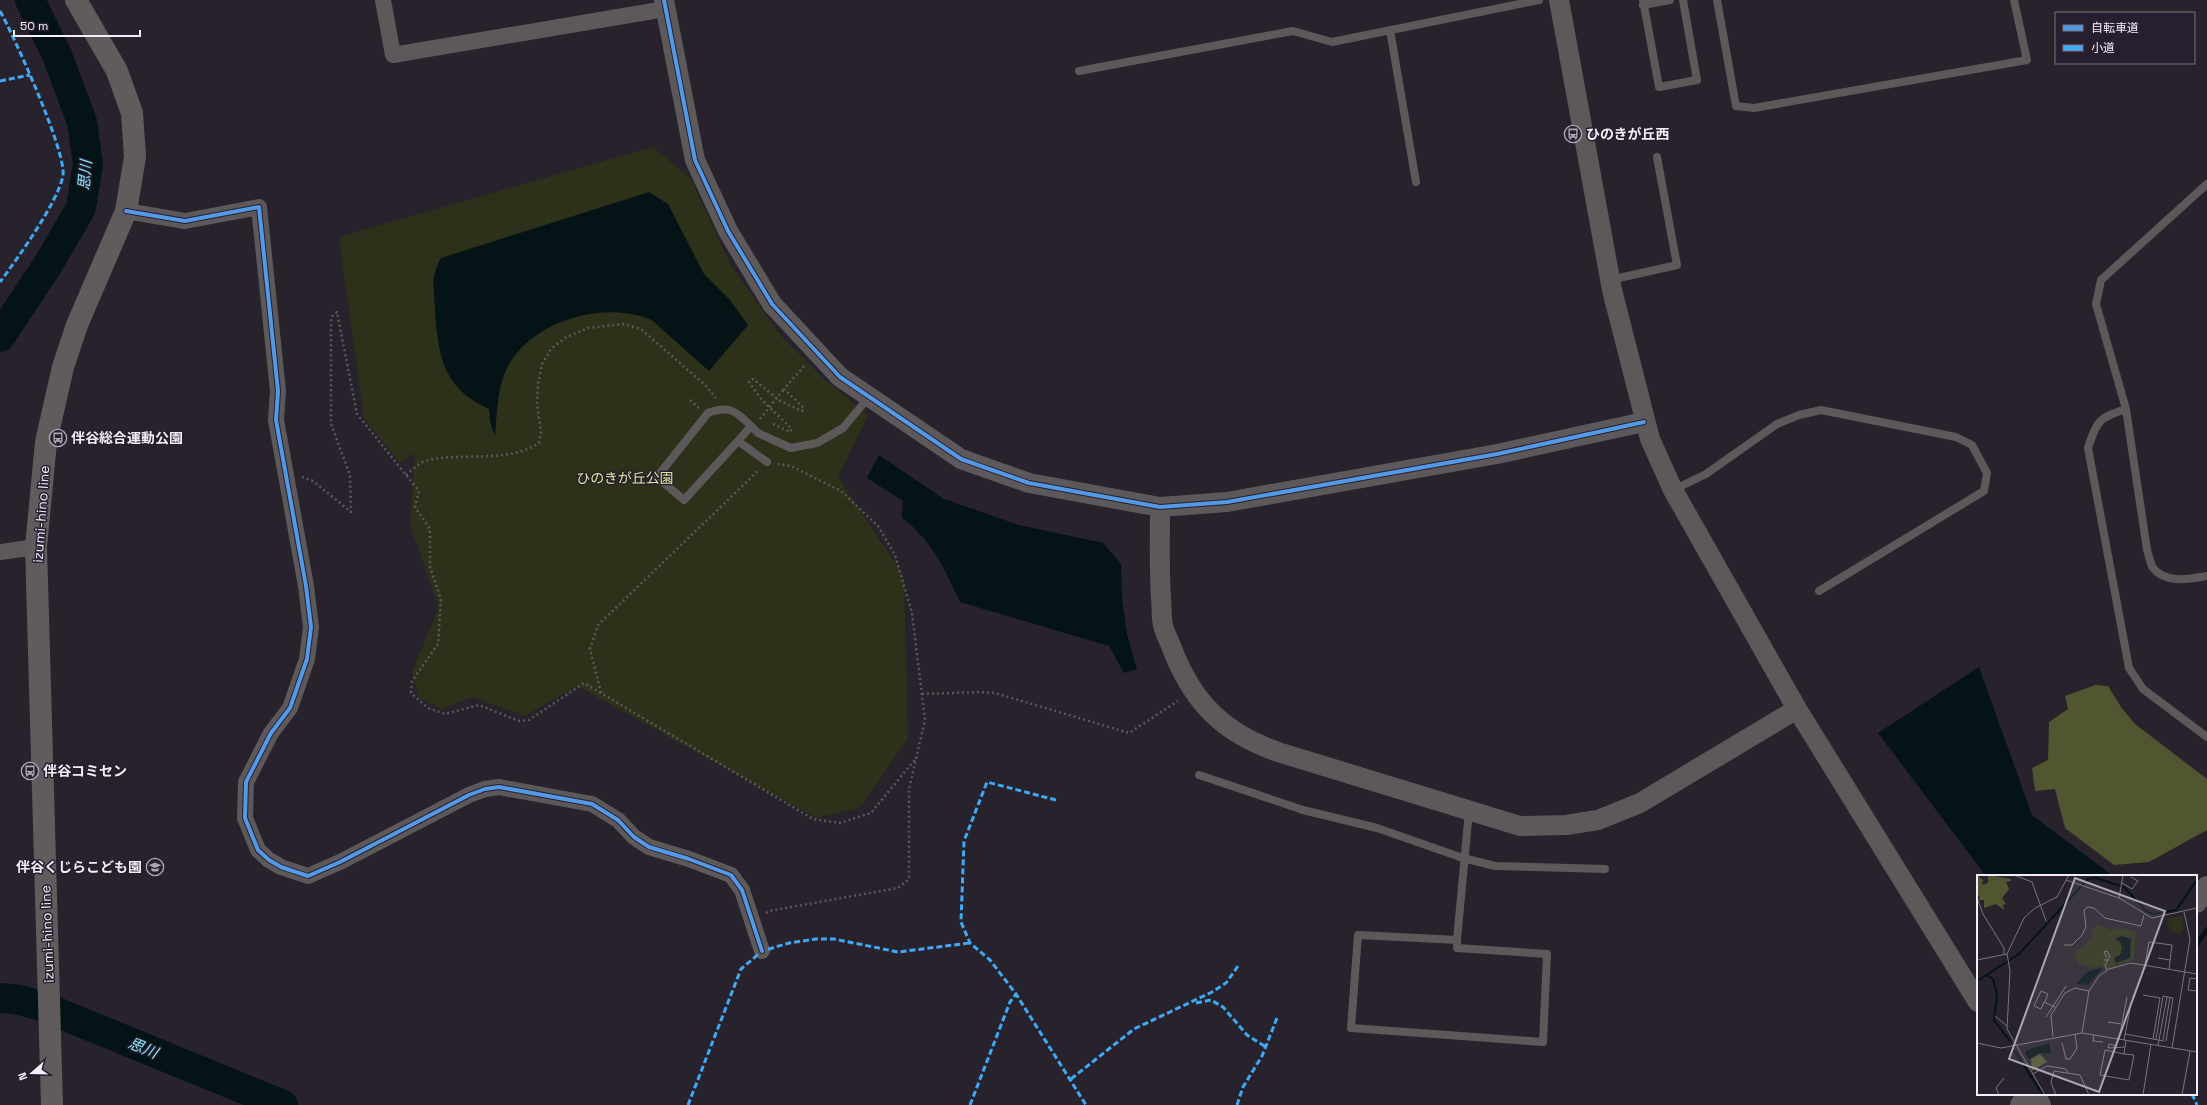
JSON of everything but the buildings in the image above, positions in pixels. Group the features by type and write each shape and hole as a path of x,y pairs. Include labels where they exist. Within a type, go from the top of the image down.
{"main road":[{"name":"izumi-hino line","path":"52,1105 36,547 46,442 63,368 77,325 126,211 135,157 132,113 117,70 76,0"},
{"path":"2197,901 2207,887"},
{"path":"2021,1105 2030,1095"}],"street":[{"path":"383,0 393,56 664,4 695,160 728,231 772,304 840,377 962,459 1029,483 1160,506 1227,502 1497,454 1644,422"},
{"path":"1558,0 1610,280 1644,422 1673,490 1797,709 1977,1000"},
{"path":"126,211 185,222 259,207 278,391 276,420 306,586 311,627 307,659 290,708 270,733 246,782 246,818 258,850 269,860 280,866 308,876 340,862 469,795 485,789 499,787 592,804 618,820 634,837 649,847 689,859 732,875 742,890 762,951"},
{"path":"1160,506 1160,579 1163,625 1182,674 1192,692 1211,714 1232,730 1255,744 1520,826 1566,825 1598,820 1640,803 1797,709"},
{"path":"0,552 36,547"},
{"path":"2036,1095 2042,1105"}],"lane":[{"path":"1079,71 1293,31 1332,42 1539,0"},
{"path":"1670,0 1643,3 1659,87 1697,80 1683,0"},
{"path":"1717,0 1736,106 1754,108 2027,60 2014,0"},
{"path":"1390,30 1416,182"},
{"path":"1610,280 1676,265 1657,157"},
{"path":"2207,184 2101,280 2096,304 2126,409 2147,550 2153,567 2165,577 2182,580 2207,576"},
{"path":"751,426 684,500 657,477 708,413 721,408 736,411 751,426 758,433 791,448 817,443 843,428 869,397"},
{"path":"2126,409 2104,416 2093,431 2088,448 2129,668 2143,689 2207,738"},
{"path":"1673,490 1706,474 1777,424 1799,415 1821,410 1956,437 1972,445 1987,473 1984,491 1819,591"},
{"path":"738,441 767,462"},
{"path":"1199,775 1303,810 1377,828 1464,858 1495,866 1605,869"},
{"path":"1457,940 1358,935 1352,1028 1542,1042 1547,954 1457,948 1469,811"}],"path":[{"path":"285,470 313,481 351,512 350,475 331,424 331,317 337,312 357,414 419,491 415,507 430,529 430,567 442,599 438,644 412,681 411,693 428,708 445,714 479,705 519,720 529,720 584,683 813,820 840,824 871,813 917,757"},
{"path":"406,475 427,460 493,456 520,452 539,444 541,433 537,403 538,384 542,364 551,350 560,342 588,328 623,324 641,329 705,385 716,398"},
{"path":"761,418 809,360"},
{"path":"770,423 790,432 792,429 762,400 750,382 753,379 777,398 802,411 804,408 784,389"},
{"path":"690,400 699,408"},
{"path":"601,694 590,649 598,625 767,462 791,466 841,491 878,526 895,555 912,613 925,720 909,789 909,879 898,888 769,911 752,923"},
{"path":"922,694 961,692 995,693 1129,734 1192,692"}],"green space":[{"name":"ひのきが丘公園","path":"653,147 691,179 730,264 781,336 824,379 868,415 838,477 904,577 908,738 861,807 816,818 577,686 525,716 473,697 441,709 419,697 412,672 439,607 410,525 415,453 400,463 364,418 339,237"},
{"path":"2095,685 2108,686 2121,707 2135,724 2207,779 2207,830 2149,862 2114,865 2065,828 2055,789 2035,791 2032,768 2048,760 2049,722 2068,709 2065,696"}],"shaded area":[{"path":"649,192 668,204 704,274 730,300 748,325 709,371 649,319 630,314 610,312 589,314 569,319 550,327 532,338 518,352 507,368 499,393 495,436 490,422 489,409 473,401 461,391 452,380 441,355 436,326 434,277 441,258"},
{"path":"879,455 944,499 1019,525 1103,543 1121,564 1122,599 1127,634 1137,669 1124,673 1109,646 960,602 937,556 912,526 902,518 903,501 867,478"},
{"path":"1979,667 2032,815 2112,875 1985,875 1878,733"}],"waterway":[{"name":"思川","path":"0,337 47,266 81,208 88,164 82,122 57,55 30,0"},
{"path":"2197,944 2207,930"},
{"name":"思川","path":"0,998 20,1000 44,1007 283,1105"}],"marked path":[{"path":"0,11 27,68 48,119 62,162 63,175 60,186 46,214 0,282"},
{"path":"0,81 30,75"},
{"path":"1056,800 987,782 964,841 961,922 970,943 990,960 1016,994 1086,1105"},
{"path":"688,1105 741,969 762,951 789,943 816,939 834,939 898,952 970,943"},
{"path":"1071,1079 1134,1029 1212,992 1226,983 1238,966"},
{"path":"970,1105 1010,1002 1016,994"},
{"path":"1196,1003 1211,1000 1223,1007 1247,1035 1266,1047"},
{"path":"1237,1105 1243,1087 1262,1056 1277,1018"},
{"path":"2192,1095 2197,1105"}],"cycle path":[{"path":"664,0 695,160 728,231 772,304 840,377 961,459 1029,483 1160,507 1227,502 1497,454 1644,422"},
{"path":"126,211 185,221 259,207 278,391 276,420 306,586 311,627 307,659 290,708 271,733 246,782 245,818 258,850 269,860 281,867 308,876 340,862 469,795 485,789 499,787 592,804 618,820 634,837 649,847 689,859 731,875 742,890 762,951"}],"place":[{"name":"ひのきが丘西","path":"1573,134"},
{"name":"伴谷総合運動公園","path":"58,438"},
{"name":"伴谷コミセン","path":"30,771"},
{"name":"伴谷くじらこども園","path":"155,867"}]}
